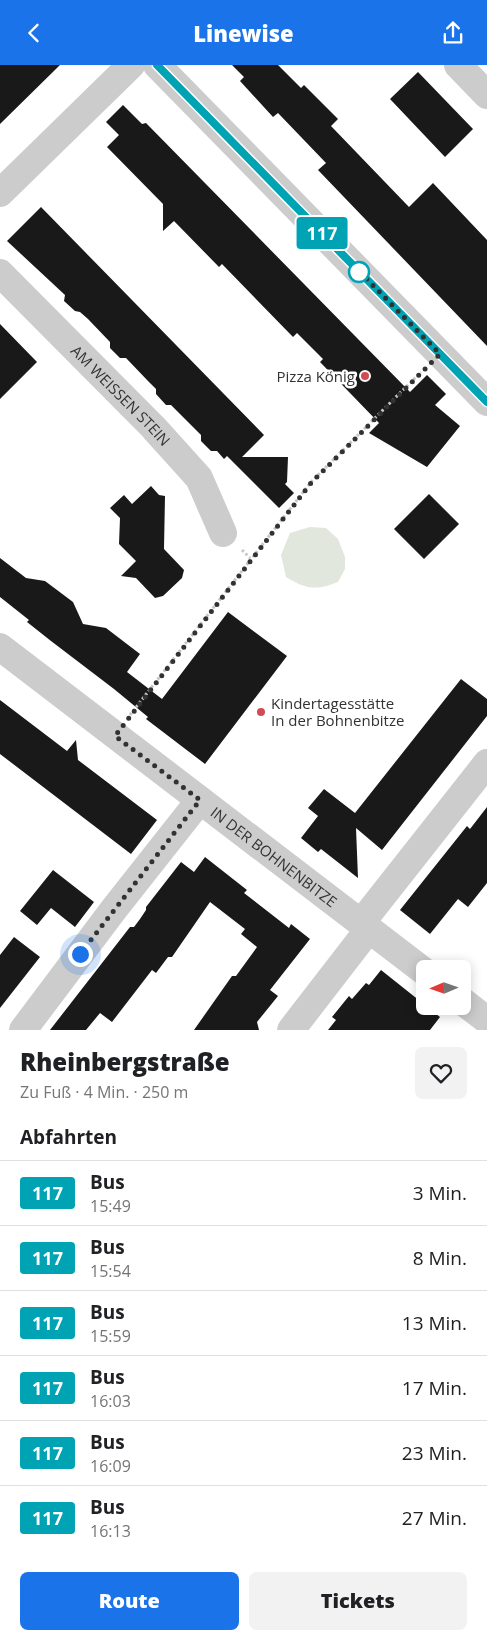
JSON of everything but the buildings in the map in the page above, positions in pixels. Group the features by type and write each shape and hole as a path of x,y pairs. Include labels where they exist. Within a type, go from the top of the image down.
{"street":[{"path":"0,193 132,65"},
{"path":"157,65 440,354 485,395"},
{"path":"471,73 487,95"},
{"name":"AM WEISSEN STEIN","path":"0,273 153,427 199,478 223,533"},
{"name":"IN DER BOHNENBITZE","path":"0,647 416,965"},
{"path":"291,1030 365,926 487,763"},
{"path":"23,1030 114,909 200,800"},
{"path":"471,1008 487,1020"}],"path":[{"path":"115,736 311,483 440,354"}],"shaded area":[{"path":"310,527 326,528 338,539 345,557 345,569 338,582 317,588 299,584 286,577 281,555 290,533"}],"bus line":[{"name":"117","path":"157,65 487,402"}],"place":[{"name":"Pizza König","path":"365,376"},
{"name":"Kindertagesstätte In der Bohnenbitze","path":"261,712"}],"route":[{"path":"80,954 200,800 115,736 250,558 311,483 342,449 440,354 358,270 359,272"}]}
